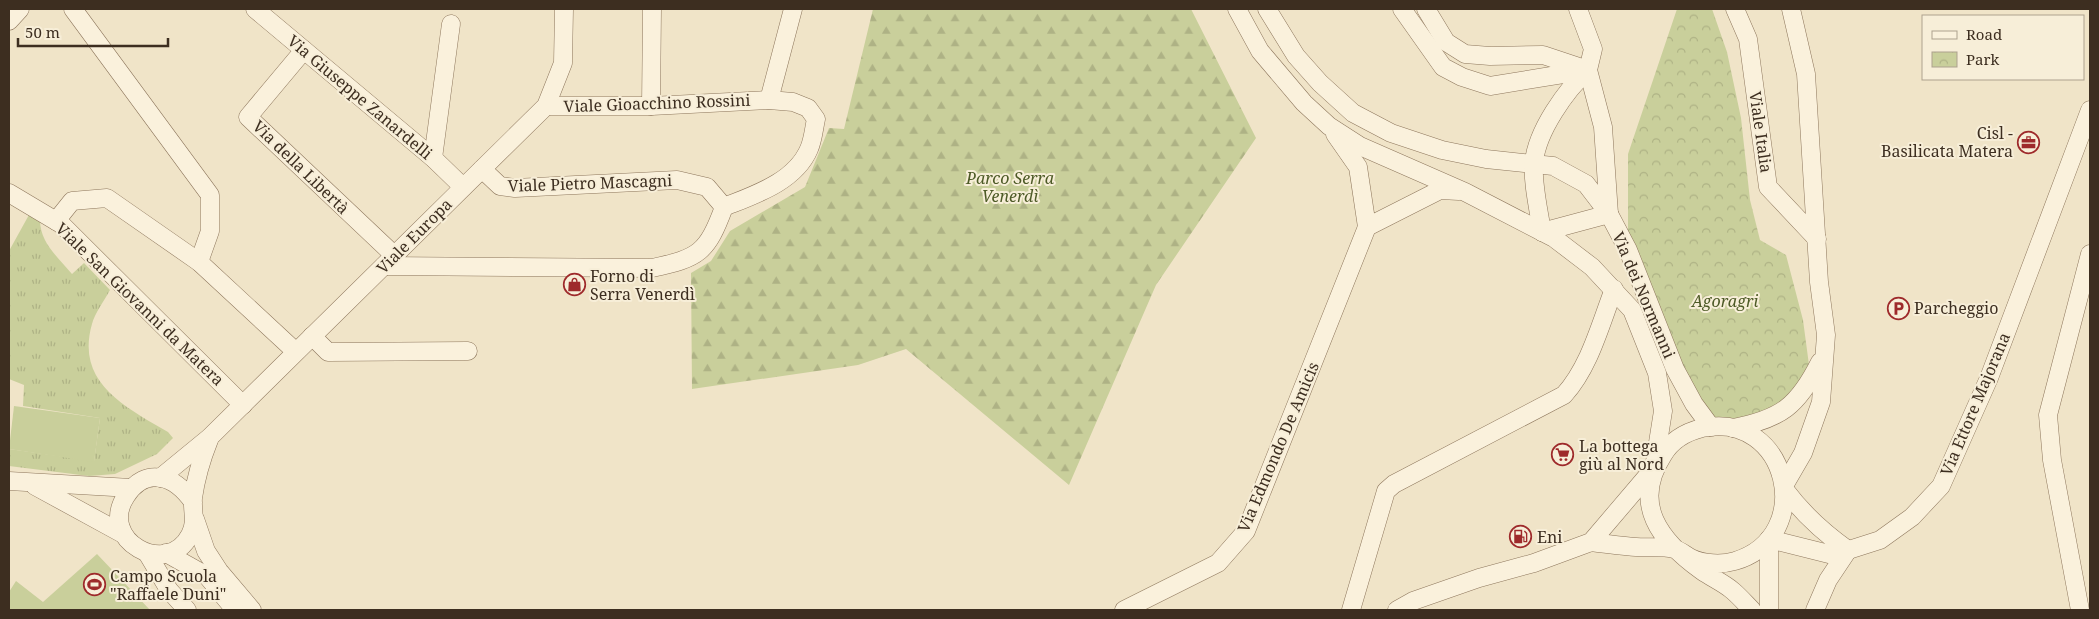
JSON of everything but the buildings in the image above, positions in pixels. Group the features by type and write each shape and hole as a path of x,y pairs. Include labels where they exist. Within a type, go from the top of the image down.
{"street":[{"path":"9,21 20,9"},
{"path":"73,9 210,195 210,231 199,262"},
{"name":"Via Giuseppe Zanardelli","path":"255,9 433,158 463,187"},
{"name":"Viale Europa","path":"160,478 210,437 295,351 546,106 563,63 564,9"},
{"path":"652,9 652,106"},
{"name":"Viale Gioacchino Rossini","path":"769,100 793,9"},
{"path":"1237,9 1260,51 1304,103 1329,126 1360,146 1465,192 1554,238 1592,267 1632,310 1656,373 1663,411 1649,490 1651,512 1660,533 1675,549 1701,571 1734,591 1752,610"},
{"name":"Via dei Normanni","path":"1267,9 1296,56 1320,83 1353,113 1391,133 1442,150 1486,159 1554,166 1586,184 1609,214 1641,279 1675,369 1694,404 1711,426"},
{"path":"1402,9 1443,67 1462,78 1490,86 1588,70"},
{"path":"1426,9 1446,42 1465,54 1490,56 1543,54 1588,70"},
{"path":"1542,232 1609,214 1603,127 1588,70 1593,49 1578,9"},
{"name":"Viale Italia","path":"1736,9 1748,39 1768,187 1817,239"},
{"path":"1785,487 1803,453 1821,402 1826,335 1819,282 1806,74 1791,9"},
{"path":"433,158 450,24"},
{"name":"Via della Libertà","path":"304,50 248,116 389,261"},
{"path":"1542,232 1534,163 1539,138 1574,83 1588,70"},
{"name":"Viale Gioacchino Rossini","path":"546,106 652,106 769,100 793,102 808,108 816,119 809,150 794,171 768,189 724,207"},
{"name":"Via Ettore Majorana","path":"1769,539 1833,555 1880,540 1912,517 1941,486 1989,378 2090,110"},
{"path":"1329,126 1358,167 1367,227 1440,190 1465,192"},
{"name":"Viale Pietro Mascagni","path":"482,169 500,186 515,188 677,180 707,188 724,207"},
{"name":"Viale San Giovanni da Matera","path":"9,192 56,220 243,405"},
{"path":"56,220 72,201 107,198 199,262 295,351"},
{"path":"389,261 652,268 678,263 698,254 715,231 724,207"},
{"name":"Via Edmondo De Amicis","path":"1124,610 1218,563 1246,531 1367,227"},
{"path":"2080,610 2052,460 2048,415 2090,254"},
{"path":"1351,610 1386,491 1394,484 1564,395 1574,385 1586,363 1614,290"},
{"path":"312,336 328,352 468,351"},
{"path":"1591,542 1654,468 1666,449 1694,430 1711,426 1733,428 1763,422 1791,406 1811,380 1825,352"},
{"path":"1397,610 1413,601 1469,581 1534,563 1591,542 1675,549 1693,559 1713,563 1734,561 1753,553 1769,539 1780,523 1785,504 1785,487 1779,465 1768,448 1752,436 1733,428"},
{"path":"30,484 123,534 134,547 147,553 166,553 179,547 190,536 197,470 210,437"},
{"path":"123,534 119,512 121,503 131,488 142,480 160,478 172,480 183,488 194,510 206,551 219,571 252,610"},
{"path":"9,481 30,484 131,488"},
{"path":"1785,487 1800,510 1828,536 1848,550 1828,580 1815,610"},
{"path":"1769,539 1769,610"},
{"path":"147,553 169,590 187,610"},
{"path":"166,553 207,576 236,610"}],"green space":[{"name":"Parco Serra Venerdì","path":"873,9 1191,9 1256,138 1156,285 1069,485 906,349 858,365 692,389 691,273 711,261 730,231 805,187 829,128 844,129"},
{"name":"Agoragri","path":"1677,9 1712,9 1727,52 1741,118 1750,200 1760,240 1786,255 1803,320 1811,380 1791,406 1711,427 1628,250 1628,154"},
{"path":"30,213 40,220 46,243 72,274 84,263 110,290 93,320 89,345 91,362 98,378 108,391 121,402 168,432 173,438 157,454 115,474 89,476 9,466 9,449 94,461 100,418 23,406 24,385 9,379 9,251"},
{"path":"14,406 100,418 94,462 9,449"},
{"name":"Campo Scuola \"Raffaele Duni\"","path":"97,554 150,610 9,610 9,592 16,581 43,602"}],"place":[{"name":"Cisl - Basilicata Matera","path":"2029,142"},
{"name":"Forno di Serra Venerdì","path":"574,285"},
{"name":"Parcheggio","path":"1898,308"},
{"name":"La bottega giù al Nord","path":"1563,455"},
{"name":"Eni","path":"1521,537"},
{"name":"Campo Scuola \"Raffaele Duni\"","path":"94,585"}]}
